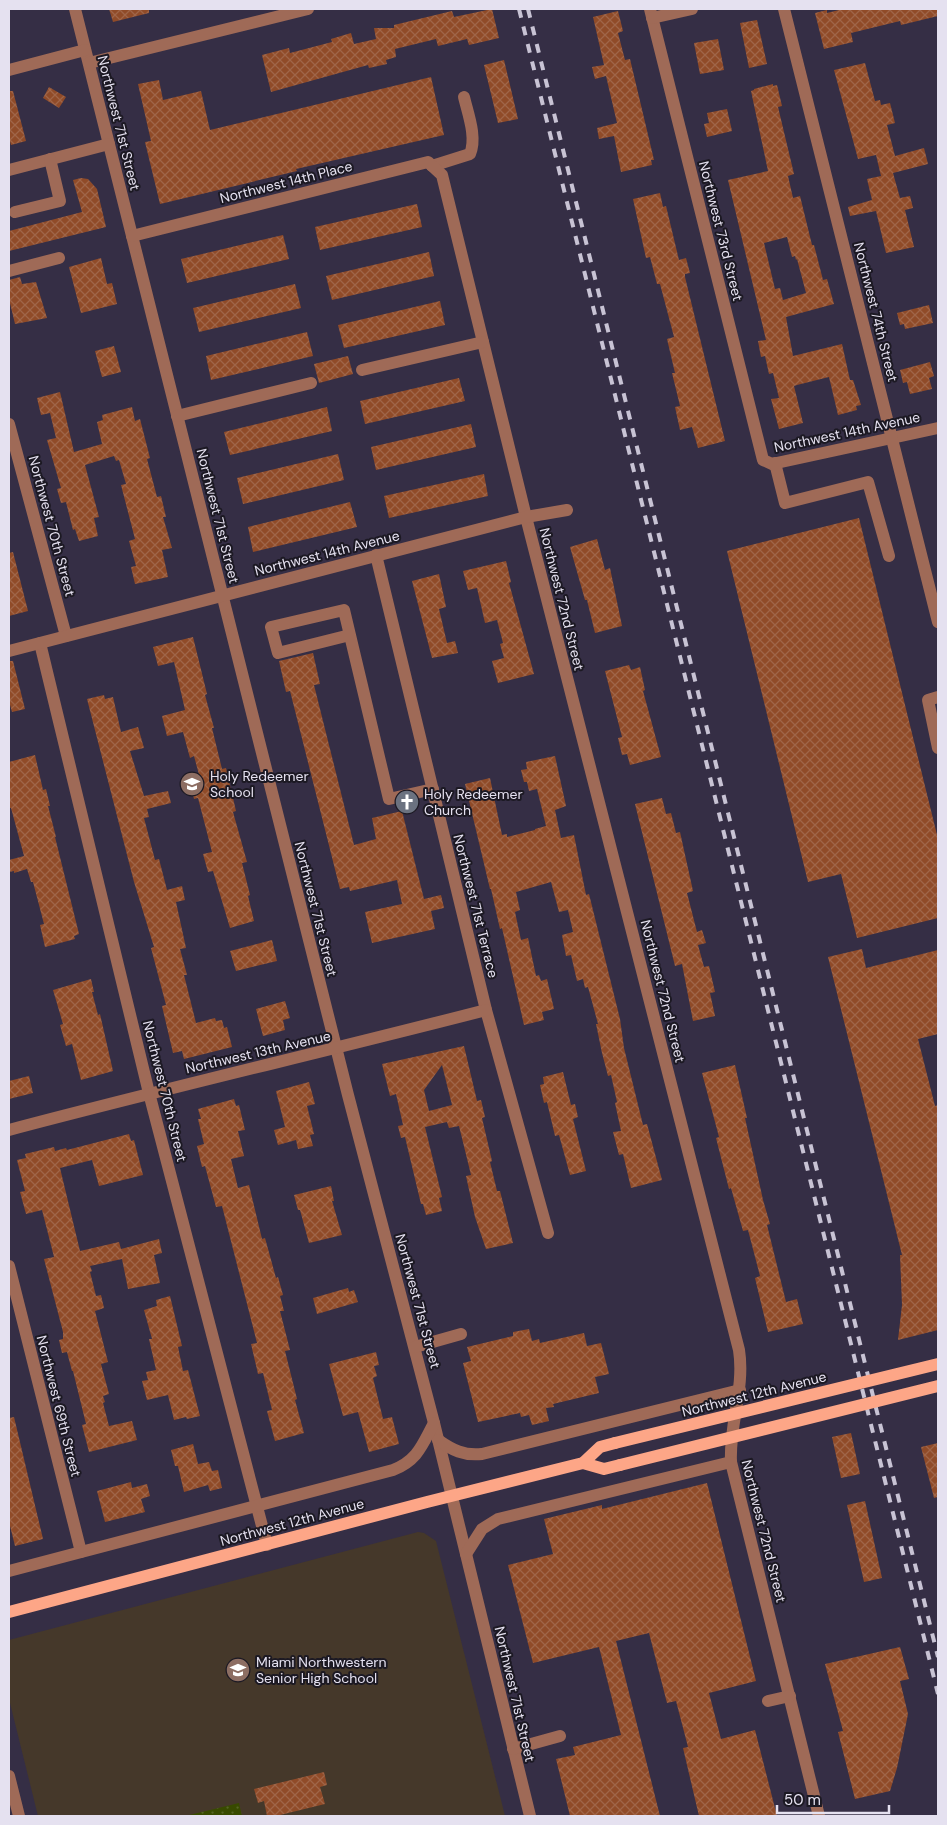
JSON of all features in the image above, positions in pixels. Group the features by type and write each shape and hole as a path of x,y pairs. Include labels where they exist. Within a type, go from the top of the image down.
{"main road":[{"name":"Northwest 12th Avenue","path":"584,1463 600,1447 938,1364"},
{"name":"Northwest 12th Avenue","path":"9,1612 584,1463 604,1469 938,1386"}],"street":[{"name":"Northwest 71st Street","path":"75,9 336,1048 415,1346 530,1816"},
{"path":"89,63 308,9"},
{"path":"651,14 692,9"},
{"name":"Northwest 74th Street","path":"784,9 938,622"},
{"name":"Northwest 73rd Street","path":"651,14 769,462 785,502 868,482 889,556"},
{"path":"9,70 86,50"},
{"path":"432,166 470,154 473,147 473,138 464,96"},
{"path":"9,170 109,144"},
{"path":"14,212 60,201 50,159"},
{"name":"Northwest 14th Place","path":"132,236 428,162 432,166"},
{"name":"Northwest 72nd Street","path":"432,166 442,175 526,517 739,1350 741,1363 740,1390 732,1433 731,1462 819,1816"},
{"path":"9,271 59,258"},
{"path":"362,370 483,342"},
{"path":"177,416 311,383"},
{"name":"Northwest 70th Street","path":"9,424 66,636"},
{"name":"Northwest 14th Avenue","path":"769,462 892,439 938,428"},
{"name":"Northwest 14th Avenue","path":"9,651 526,517 566,510"},
{"name":"Northwest 71st Terrace","path":"376,555 486,1010 548,1233"},
{"path":"350,635 278,653 271,627 344,610 350,635 389,799 433,789"},
{"name":"Northwest 70th Street","path":"40,643 149,1093 267,1545"},
{"path":"938,697 928,700 938,748"},
{"name":"Northwest 13th Avenue","path":"9,1130 149,1093 486,1010"},
{"name":"Northwest 69th Street","path":"9,1266 80,1552"},
{"path":"415,1346 461,1334"},
{"name":"Northwest 12th Avenue","path":"438,1440 454,1451 474,1455 482,1454 740,1390"},
{"name":"Northwest 12th Avenue","path":"9,1571 394,1470 406,1465 414,1458 434,1423"},
{"path":"466,1554 482,1529 498,1519 731,1462"},
{"path":"768,1701 790,1696"},
{"path":"513,1748 560,1736"},
{"path":"9,1776 12,1802 19,1816"}],"shaded area":[{"name":"Miami Northwestern Senior High School","path":"418,1532 424,1533 436,1541 505,1816 38,1816 9,1699 9,1640"}],"green space":[{"path":"239,1803 242,1816 185,1816"}],"building":[{"path":"109,9 149,9 149,13 113,22"},
{"path":"492,9 499,38 469,45 467,39 438,46 436,39 395,49 396,57 386,60 387,64 369,68 368,65 271,92 262,55 289,48 290,53 332,42 331,39 351,33 354,44 376,39 374,28 394,28 394,25 452,11 454,17"},
{"path":"843,9 938,9 938,16 901,25 900,21 851,33 853,42 824,49 815,13 827,10 827,13"},
{"path":"618,11 623,31 618,33 625,60 630,59 654,160 651,160 652,165 621,172 614,136 599,139 597,128 617,123 606,76 595,79 592,67 604,65 593,17"},
{"path":"757,20 767,64 749,68 740,23"},
{"path":"718,39 724,70 700,74 694,43"},
{"path":"504,60 518,119 498,123 484,65"},
{"path":"865,63 875,101 880,100 881,105 890,103 895,123 887,125 895,156 924,148 928,164 893,173 900,198 910,196 913,208 905,210 914,247 886,253 876,211 850,216 848,207 872,200 867,179 881,176 876,155 858,159 834,70"},
{"path":"431,77 444,135 296,169 297,171 160,204 145,142 151,141 138,84 159,80 163,100 201,91 210,130"},
{"path":"773,84 773,86 777,85 782,106 778,107 794,174 788,176 793,198 800,196 823,280 827,279 834,304 786,317 793,356 842,344 850,380 853,380 861,405 856,406 857,410 838,415 829,377 797,385 794,386 803,423 779,429 771,399 779,398 773,373 769,374 765,356 761,357 758,341 766,340 728,180 768,171 751,91","holes":["787,237 792,257 795,256 797,259 806,293 783,300 780,288 775,289 764,243"]},
{"path":"49,87 66,97 59,108 43,98"},
{"path":"9,91 13,91 26,141 11,145 9,138"},
{"path":"727,109 732,131 707,137 704,124 709,123 707,113"},
{"path":"88,179 97,189 106,227 9,251 9,231 82,212 73,180"},
{"path":"660,193 663,207 666,206 679,260 686,258 690,273 685,274 685,277 725,441 698,448 692,427 680,430 675,407 680,406 672,373 675,373 667,339 674,337 660,284 657,284 650,257 646,258 633,199"},
{"path":"417,204 422,227 320,250 315,227"},
{"path":"283,235 289,259 187,283 181,259"},
{"path":"429,252 434,276 332,300 326,276"},
{"path":"101,258 107,284 112,283 117,304 81,313 69,267"},
{"path":"20,277 22,284 36,282 47,318 15,324 9,299 9,280"},
{"path":"295,284 301,308 199,332 193,308"},
{"path":"440,301 445,325 344,348 338,325"},
{"path":"929,305 933,323 905,329 904,324 900,325 897,313"},
{"path":"307,332 313,356 211,380 206,356"},
{"path":"114,346 121,372 102,377 95,351"},
{"path":"348,356 353,374 319,383 314,364"},
{"path":"930,362 934,376 929,378 932,389 910,394 907,382 903,383 900,370"},
{"path":"459,378 465,401 365,424 360,401"},
{"path":"60,392 74,452 102,444 97,422 103,420 102,415 132,407 135,421 140,419 150,458 147,459 157,497 161,496 166,517 163,517 172,548 162,550 168,577 135,584 131,567 136,566 129,541 135,539 121,485 126,484 119,460 116,461 114,456 85,465 99,517 94,518 98,536 79,541 75,529 73,530 66,502 61,503 57,489 61,488 47,440 56,438 50,413 41,415 37,398"},
{"path":"327,407 332,431 230,455 224,432"},
{"path":"471,424 476,447 376,470 371,447"},
{"path":"338,454 344,480 243,504 237,478"},
{"path":"484,474 488,496 389,518 384,496"},
{"path":"350,502 357,527 253,552 248,527"},
{"path":"859,518 938,839 938,918 857,938 841,874 808,882 727,551"},
{"path":"597,539 605,570 610,568 622,626 595,633 587,600 585,600 570,547"},
{"path":"13,552 28,611 9,616 9,553"},
{"path":"506,561 511,582 509,583 534,674 498,683 492,661 504,658 500,644 503,643 497,620 485,623 477,588 468,590 463,571"},
{"path":"439,574 446,607 439,609 447,643 455,641 458,653 432,658 412,581"},
{"path":"193,637 207,694 205,695 214,728 212,728 222,769 226,768 236,811 233,812 247,862 242,863 254,921 230,928 213,871 208,872 203,854 212,852 198,798 194,799 191,785 201,782 194,756 190,758 183,732 167,736 162,716 185,710 174,662 158,666 153,647"},
{"path":"313,653 320,684 314,685 354,845 376,839 372,818 402,811 424,899 441,895 444,908 431,911 435,929 372,943 365,912 402,904 397,880 350,891 349,887 340,889 290,691 286,692 279,661"},
{"path":"9,661 13,661 25,709 12,712 9,701"},
{"path":"629,665 631,670 640,667 645,690 643,691 661,757 630,765 627,754 622,755 618,738 622,737 605,671"},
{"path":"104,695 105,699 113,697 121,732 138,727 144,748 130,751 144,796 168,791 171,803 147,809 149,817 144,818 155,860 159,859 167,890 182,886 185,900 176,902 186,948 180,949 187,975 184,975 196,1023 215,1018 216,1021 222,1020 224,1028 227,1027 232,1047 184,1059 182,1051 173,1053 162,1006 166,1005 151,948 154,947 134,882 87,699"},
{"path":"35,755 43,790 46,789 55,837 79,934 74,936 75,939 45,947 40,925 44,924 33,882 31,882 27,869 14,873 14,871 9,872 9,860 24,856 11,808 9,808 9,762"},
{"path":"555,756 566,806 555,810 561,838 574,835 586,895 589,894 620,1019 624,1048 643,1125 647,1124 662,1180 631,1188 623,1154 619,1155 613,1132 621,1131 615,1103 617,1102 611,1075 608,1076 602,1053 596,1024 598,1024 588,987 585,988 583,979 577,981 571,955 566,956 562,935 573,932 568,910 559,912 551,882 516,892 520,910 515,912 521,940 528,938 536,976 539,975 541,981 547,979 554,1009 542,1012 544,1020 524,1025 502,928 500,929 465,784 490,778 502,835 507,834 507,837 535,830 546,826 537,789 529,791 521,770 527,769 526,762"},
{"path":"662,798 666,814 671,813 676,833 680,832 693,891 687,893 697,932 702,930 706,943 698,945 704,967 709,966 715,992 710,993 715,1016 693,1021 682,964 675,966 635,804"},
{"path":"272,940 277,961 236,971 230,951"},
{"path":"862,949 866,968 938,950 938,1034 918,1039 935,1106 938,1105 938,1330 898,1340 902,1305 900,1255 902,1255 828,957"},
{"path":"91,979 94,992 92,992 98,1015 100,1014 113,1071 81,1080 72,1044 66,1046 60,1025 63,1024 53,990"},
{"path":"285,1001 290,1018 283,1020 285,1030 263,1036 256,1009"},
{"path":"464,1046 477,1101 481,1100 485,1117 482,1118 492,1161 490,1162 497,1191 500,1191 513,1243 486,1249 475,1217 466,1176 471,1175 459,1126 449,1128 447,1122 425,1127 442,1197 439,1198 442,1211 426,1215 423,1204 421,1204 405,1137 401,1138 398,1126 403,1125 396,1094 390,1096 382,1064","holes":["442,1065 452,1105 429,1111 424,1090"]},
{"path":"735,1065 763,1200 770,1224 767,1225 786,1302 797,1299 803,1324 768,1332 755,1278 760,1276 748,1230 743,1231 731,1188 729,1189 716,1138 719,1137 702,1073"},
{"path":"563,1072 571,1105 575,1104 578,1117 573,1119 586,1171 570,1175 559,1135 555,1136 547,1102 544,1103 540,1085 544,1084 543,1077"},
{"path":"29,1076 33,1093 9,1099 9,1081"},
{"path":"309,1082 315,1104 307,1106 314,1134 310,1135 313,1146 298,1149 296,1140 278,1145 274,1130 285,1127 276,1091"},
{"path":"234,1099 236,1106 239,1105 245,1130 238,1131 244,1156 231,1159 238,1188 249,1185 262,1239 265,1238 276,1278 278,1277 283,1295 280,1296 284,1311 280,1311 290,1350 285,1351 304,1433 275,1441 267,1411 272,1410 263,1373 258,1374 251,1344 257,1343 222,1206 216,1207 205,1166 202,1167 197,1146 204,1144 198,1119 201,1119 198,1109"},
{"path":"129,1134 131,1141 134,1140 143,1175 99,1186 92,1160 60,1168 80,1251 119,1242 121,1249 159,1239 162,1253 154,1255 160,1283 128,1289 122,1259 90,1266 96,1296 101,1295 104,1308 95,1311 108,1362 101,1364 109,1394 103,1396 105,1402 103,1403 109,1426 132,1421 137,1440 89,1452 82,1425 86,1424 73,1371 67,1352 62,1353 59,1340 63,1339 63,1332 44,1259 54,1257 42,1210 26,1214 20,1192 25,1191 17,1160 26,1158 25,1154 54,1147 55,1151 66,1148 67,1150"},
{"path":"331,1186 334,1201 332,1201 342,1235 309,1243 294,1195"},
{"path":"348,1288 349,1292 354,1290 358,1302 317,1314 313,1298"},
{"path":"170,1296 182,1346 178,1347 183,1371 188,1370 200,1416 187,1419 186,1417 174,1420 168,1395 147,1400 142,1381 148,1380 146,1372 156,1370 149,1339 152,1339 144,1310 157,1306 156,1300"},
{"path":"529,1329 532,1341 539,1339 540,1343 584,1333 587,1346 601,1343 609,1374 595,1377 599,1393 553,1404 554,1407 546,1408 549,1421 532,1425 529,1415 521,1417 520,1413 478,1422 463,1363 471,1361 467,1347 513,1336 513,1332"},
{"path":"376,1352 379,1365 374,1366 377,1376 373,1378 383,1419 392,1417 399,1444 369,1452 358,1412 343,1416 329,1364"},
{"path":"14,1417 43,1539 15,1546 9,1522 9,1418"},
{"path":"851,1433 860,1474 841,1478 832,1437"},
{"path":"938,1443 938,1497 934,1498 921,1447"},
{"path":"193,1444 198,1464 209,1462 212,1471 218,1470 222,1488 210,1491 208,1485 184,1492 178,1466 175,1466 171,1450"},
{"path":"131,1482 132,1488 147,1484 150,1496 141,1499 145,1512 105,1522 97,1491"},
{"path":"707,1483 756,1681 709,1693 721,1739 755,1730 777,1816 699,1816 683,1748 688,1747 676,1701 667,1703 649,1633 616,1641 660,1816 570,1816 556,1759 575,1755 573,1747 621,1735 599,1647 533,1663 508,1565 553,1554 544,1519 602,1505 602,1509"},
{"path":"865,1501 882,1578 864,1582 847,1505"},
{"path":"900,1647 909,1679 900,1681 908,1714 897,1768 890,1791 855,1799 838,1732 843,1731 825,1664"},
{"path":"324,1772 327,1785 320,1787 325,1804 276,1816 267,1816 264,1801 258,1803 254,1789"}],"railway":[{"path":"519,9 938,1694"},
{"path":"528,9 938,1657"}],"place":[{"name":"Holy Redeemer School","path":"192,784"},
{"name":"Holy Redeemer Church","path":"407,802"},
{"name":"Miami Northwestern Senior High School","path":"238,1670"}]}
